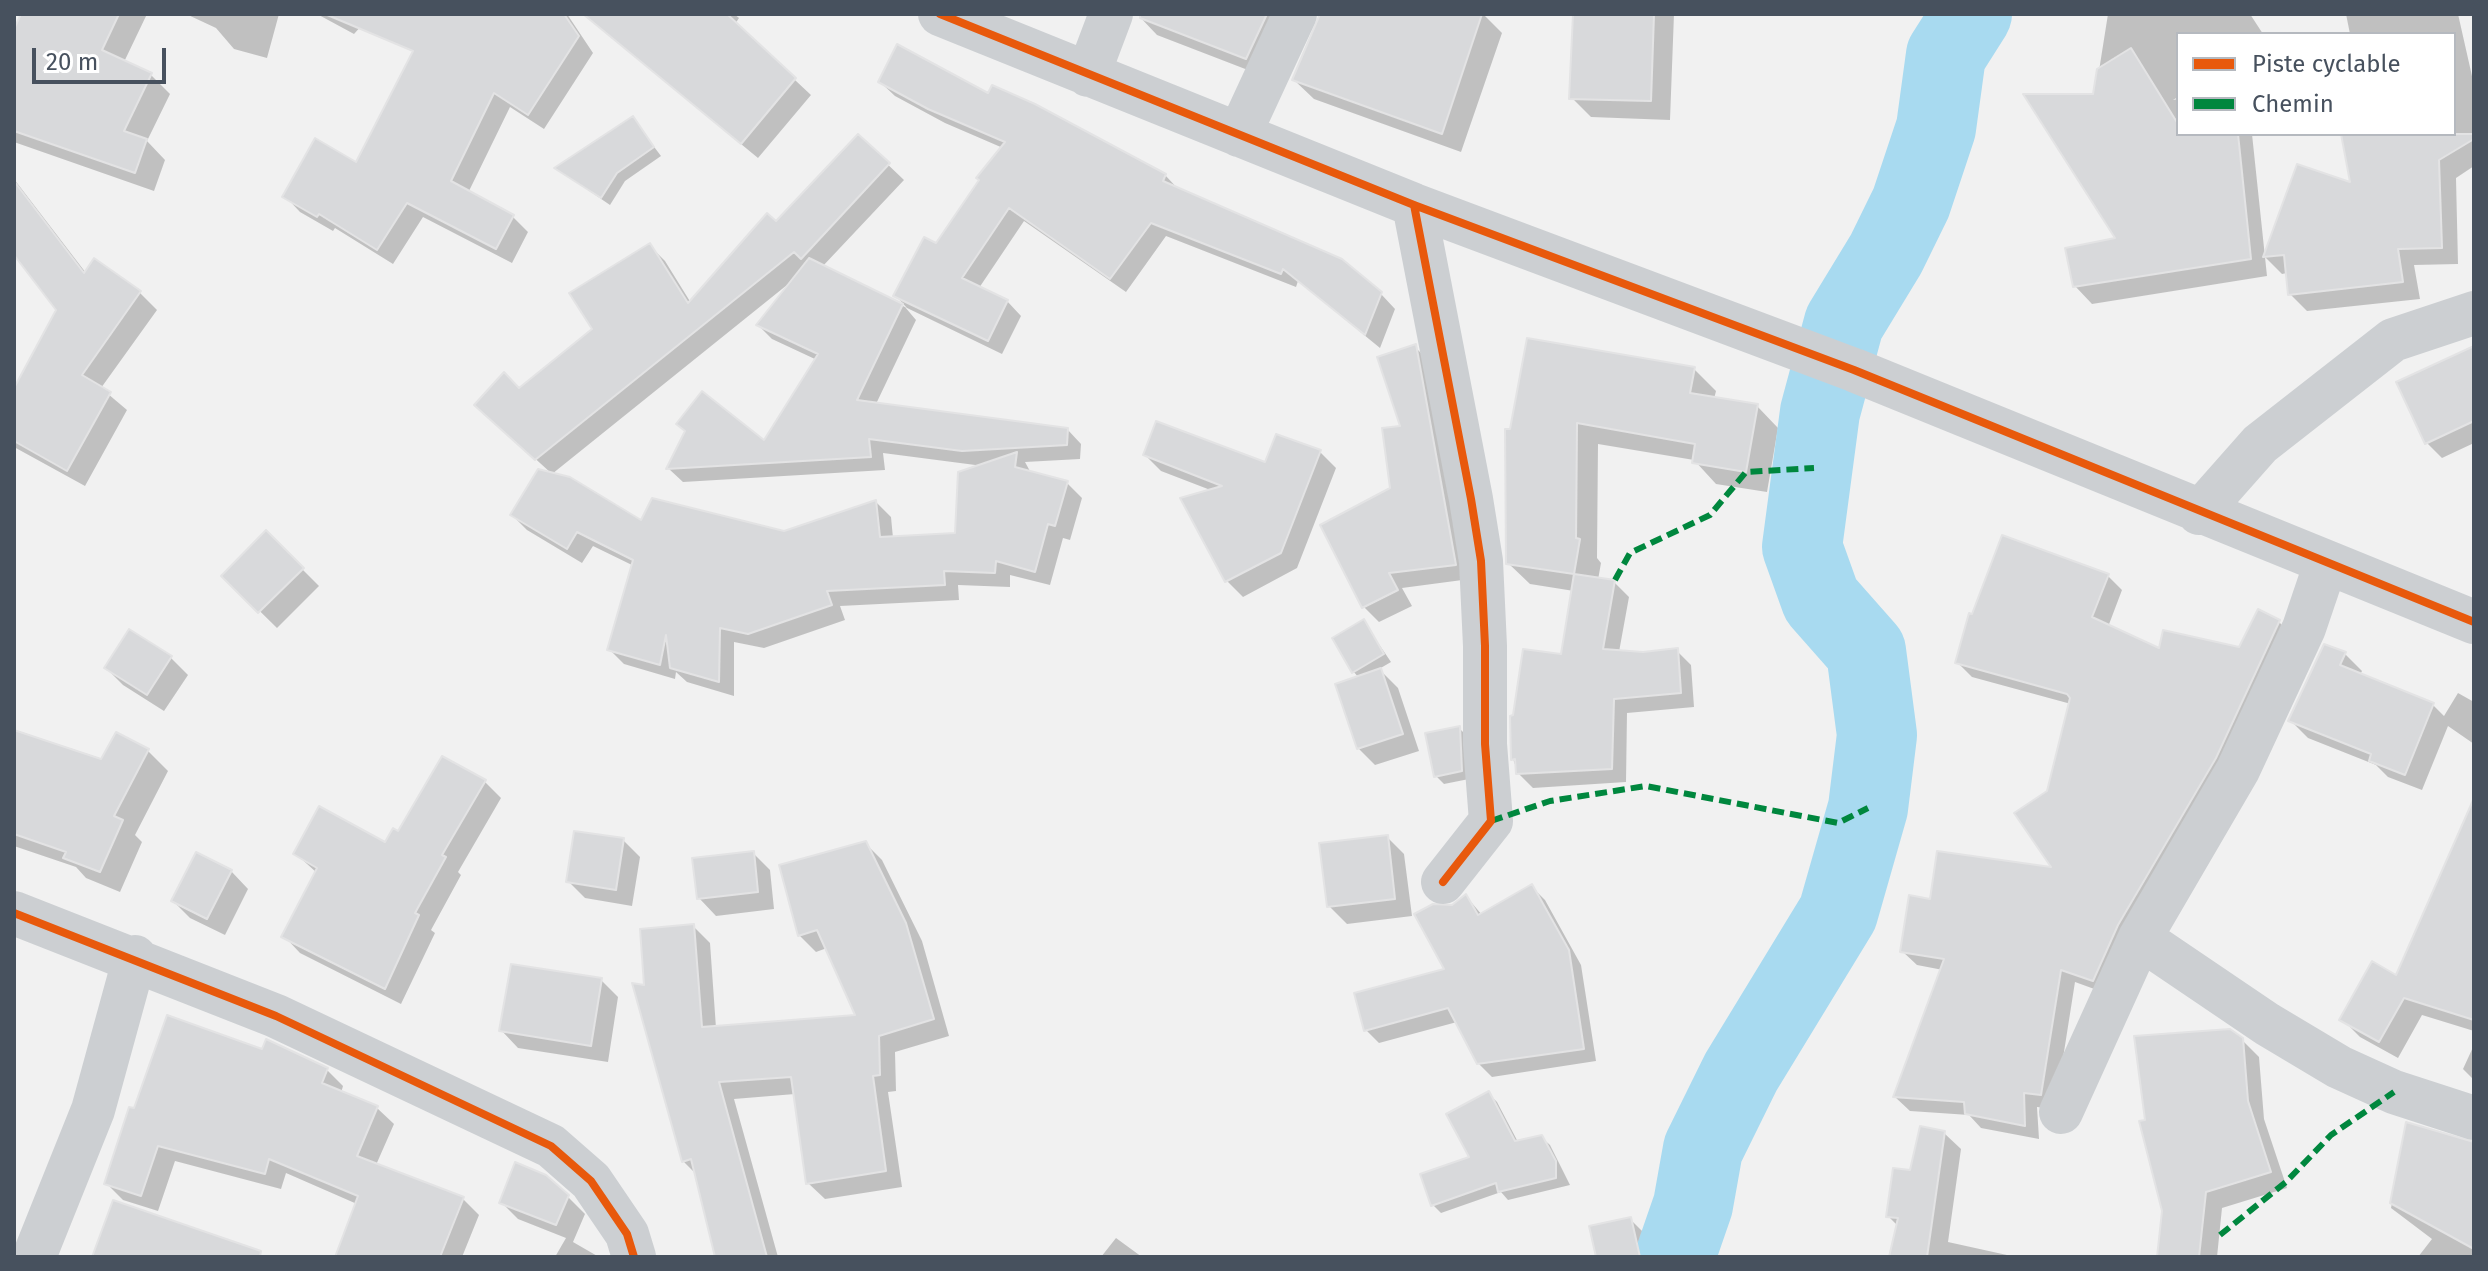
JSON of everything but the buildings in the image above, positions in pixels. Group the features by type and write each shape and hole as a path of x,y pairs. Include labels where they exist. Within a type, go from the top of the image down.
{"street":[{"path":"940,14 1414,205 1854,370 2199,513 2474,622"},
{"path":"1088,75 1111,14"},
{"path":"1239,135 1295,14"},
{"path":"1414,205 1481,561 1485,646 1485,744 1491,821 1443,882"},
{"path":"2199,513 2260,444 2393,340 2474,313"},
{"path":"2061,1112 2140,938 2238,770 2304,628 2326,563"},
{"path":"14,913 135,957 290,1022 551,1146 591,1181 627,1234 634,1257"},
{"path":"2140,938 2267,1024 2339,1067 2394,1092 2474,1118"},
{"path":"34,1257 93,1110 135,957"}],"waterway":[{"path":"1675,1257 1693,1205 1703,1149 1741,1072 1838,913 1868,808 1877,735 1866,651 1821,600 1802,547 1820,412 1844,323 1886,254 1911,203 1936,128 1946,55 1972,14"}],"marked path":[{"path":"1615,580 1630,553 1710,515 1746,472 1814,468"},
{"path":"1491,821 1550,801 1646,786 1838,823 1868,808"},
{"path":"2220,1235 2286,1182 2331,1135 2394,1092"}],"cycle path":[{"path":"940,14 1414,205 1854,370 2474,622"},
{"path":"1414,205 1481,561 1485,646 1485,744 1491,821 1443,882"},
{"path":"14,913 276,1016 551,1146 591,1181 627,1234 634,1257"}]}
